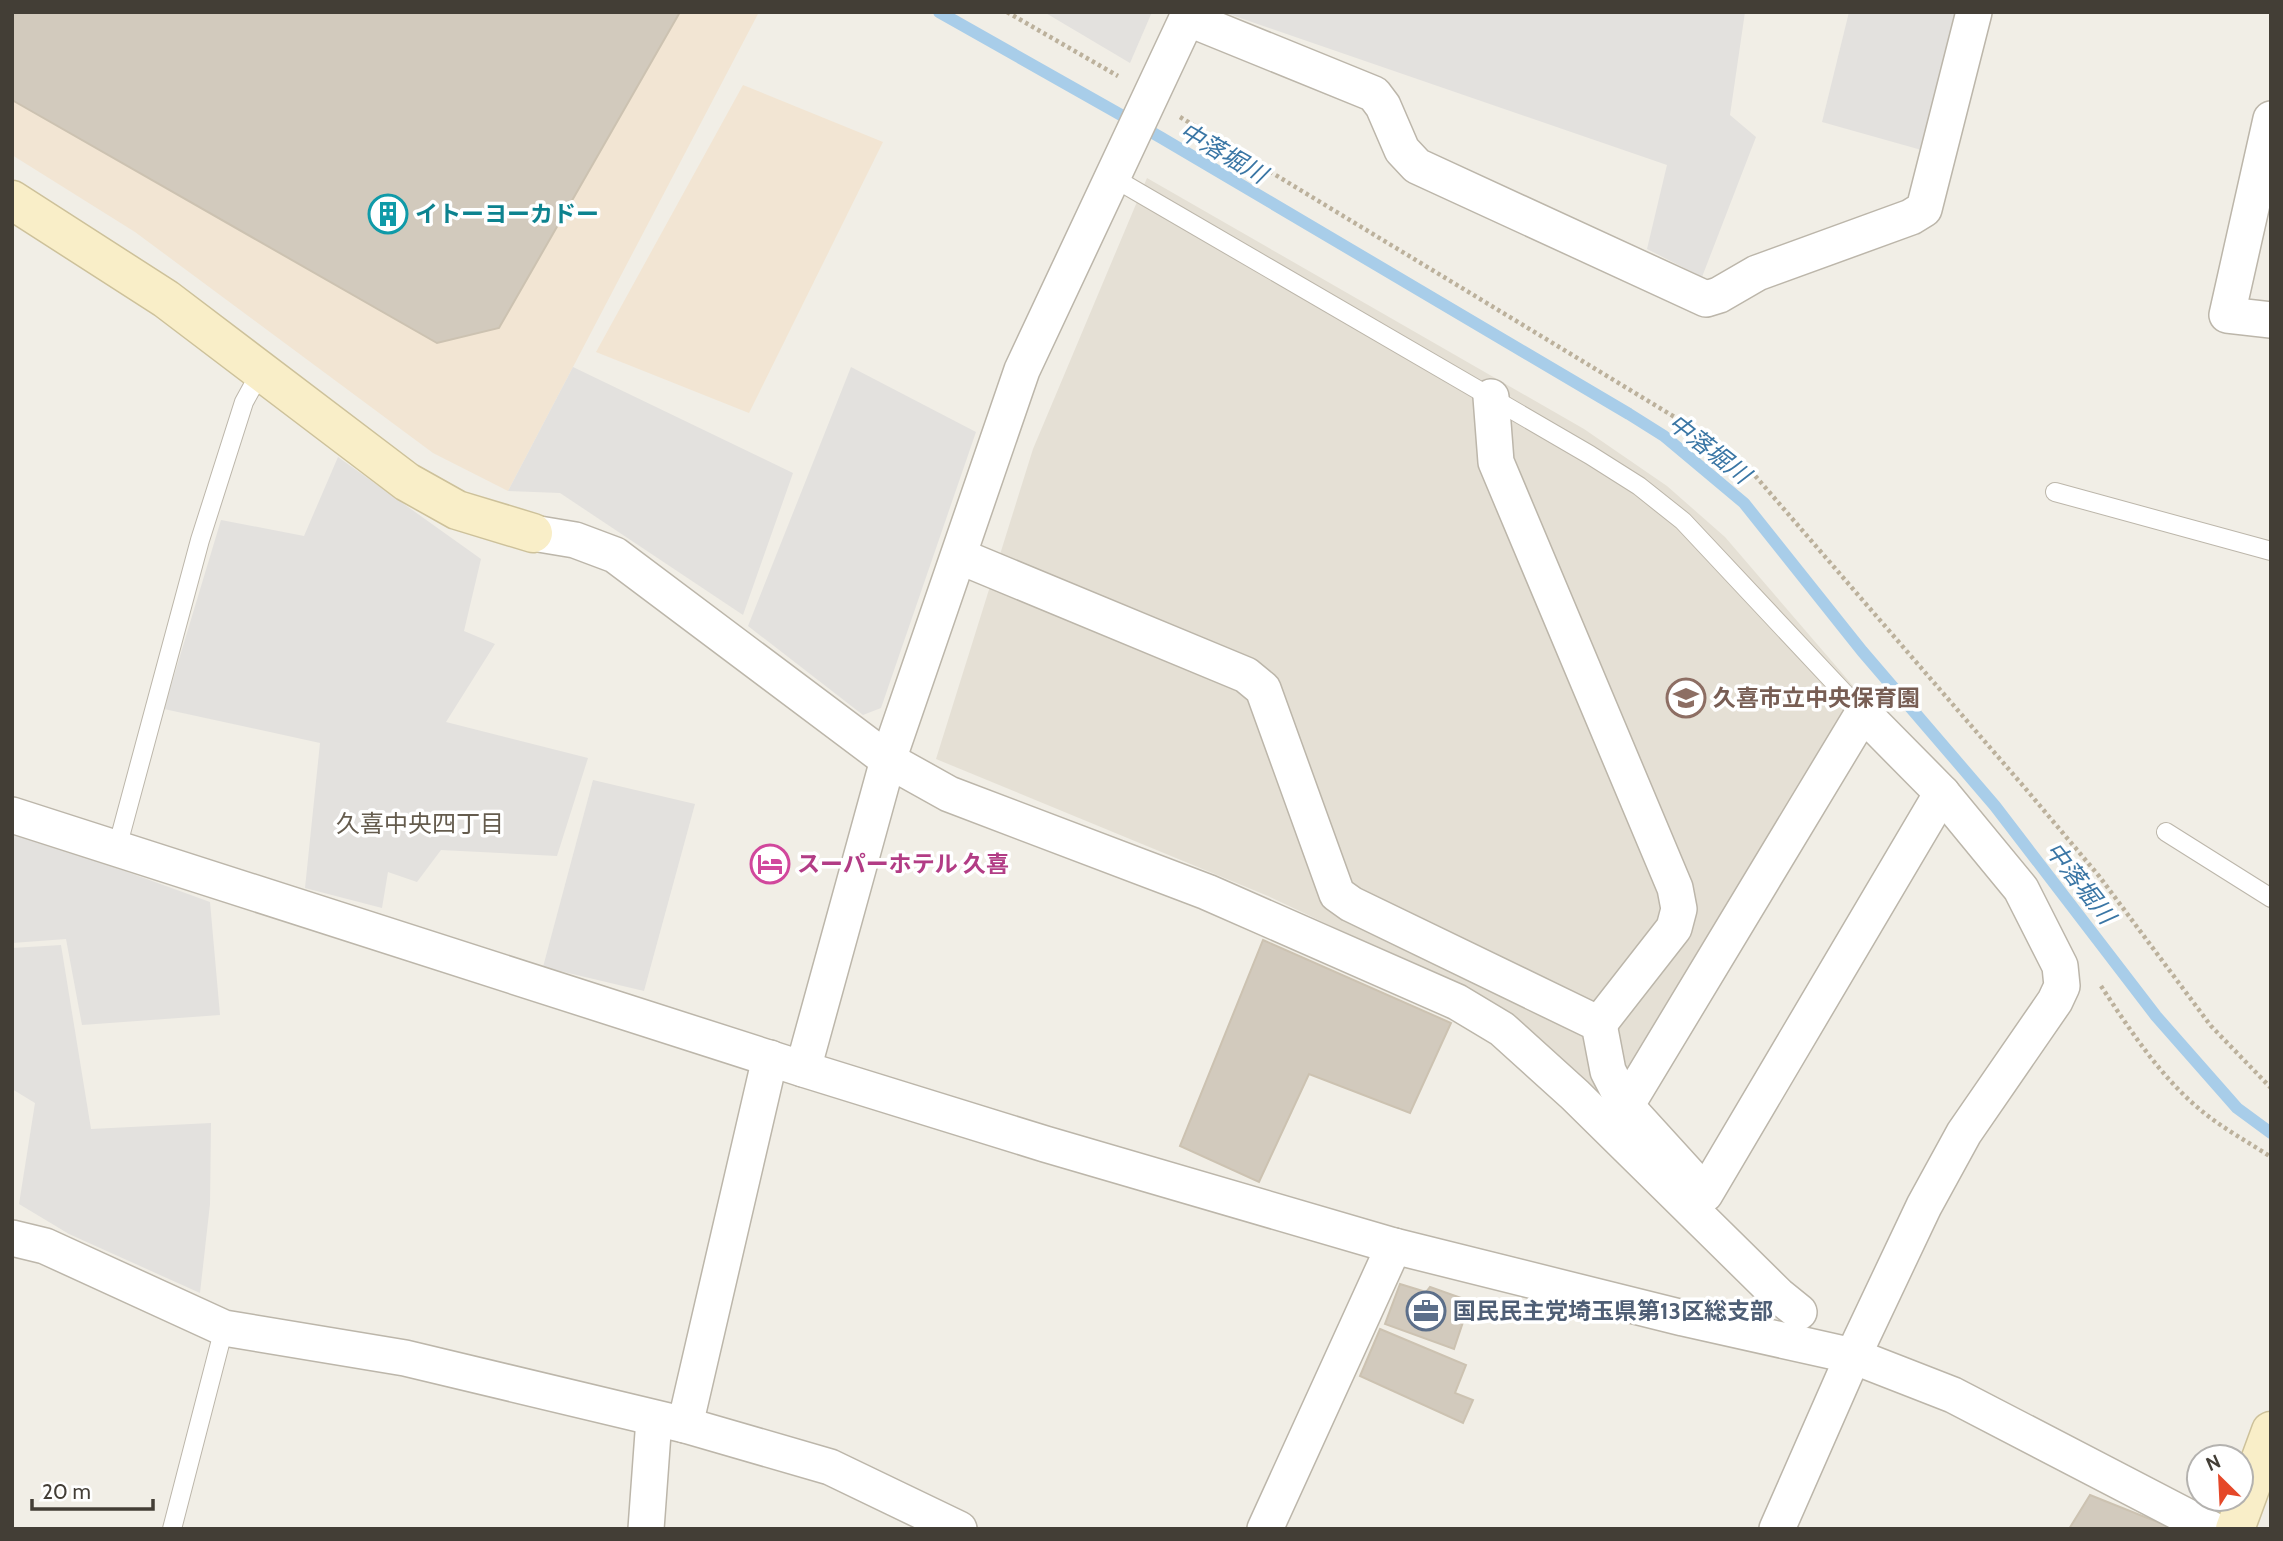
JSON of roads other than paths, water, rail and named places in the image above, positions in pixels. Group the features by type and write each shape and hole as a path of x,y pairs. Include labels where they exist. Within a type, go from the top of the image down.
{"street":[{"path":"803,1069 888,760 1022,370 1118,164 1161,106 1188,15 1374,94 1383,106 1402,150 1417,166 1706,299 1719,295 1756,273 1911,217 1924,209 1974,12"},
{"path":"2271,119 2227,316 2271,320"},
{"path":"12,200 166,299 407,482 434,498 482,519 533,533 575,540 615,555 888,760 949,794 1207,892 1457,1002 1502,1029 1575,1095 1779,1296 1794,1326"},
{"path":"1491,397 1496,462 1675,888 1679,909 1674,928 1599,1024 1608,1071 1626,1106 1705,1194 1796,1282 1794,1326"},
{"path":"959,556 1246,675 1263,689 1337,894 1351,904 1599,1024"},
{"path":"1626,1106 1863,713 1942,793 2021,889 2060,966 2062,986 1964,1133 1924,1206 1853,1356 1777,1529"},
{"path":"1705,1194 1942,793"},
{"path":"12,815 803,1069 1045,1144 1394,1246 1670,1315 1794,1326 1853,1356 1953,1395 2211,1529"},
{"path":"646,1529 669,1422 770,1058"},
{"path":"1575,1095 1608,1071"},
{"path":"12,1238 45,1246 224,1328 405,1358 669,1422 830,1467 959,1529"},
{"path":"1265,1529 1394,1246"},
{"path":"2235,1529 2271,1431"}],"lane":[{"path":"1118,164 1491,397 1639,486 1683,521 1863,713"},
{"path":"117,848 201,540 244,402 261,371"},
{"path":"2055,492 2271,551"},
{"path":"2166,832 2271,898"},
{"path":"172,1529 224,1328"}],"waterway":[{"name":"中落堀川","path":"939,12 1160,137 1629,414 1664,436 1744,503 1862,651 1995,806 2156,1016 2237,1108 2271,1133"}],"place":[{"name":"イトーヨーカドー","path":"388,214"},
{"name":"久喜市立中央保育園","path":"1686,698"},
{"name":"スーパーホテル 久喜","path":"770,864"},
{"name":"国民民主党埼玉県第13区総支部","path":"1426,1311"}],"district":[{"name":"久喜中央四丁目","path":"420,824"}]}
